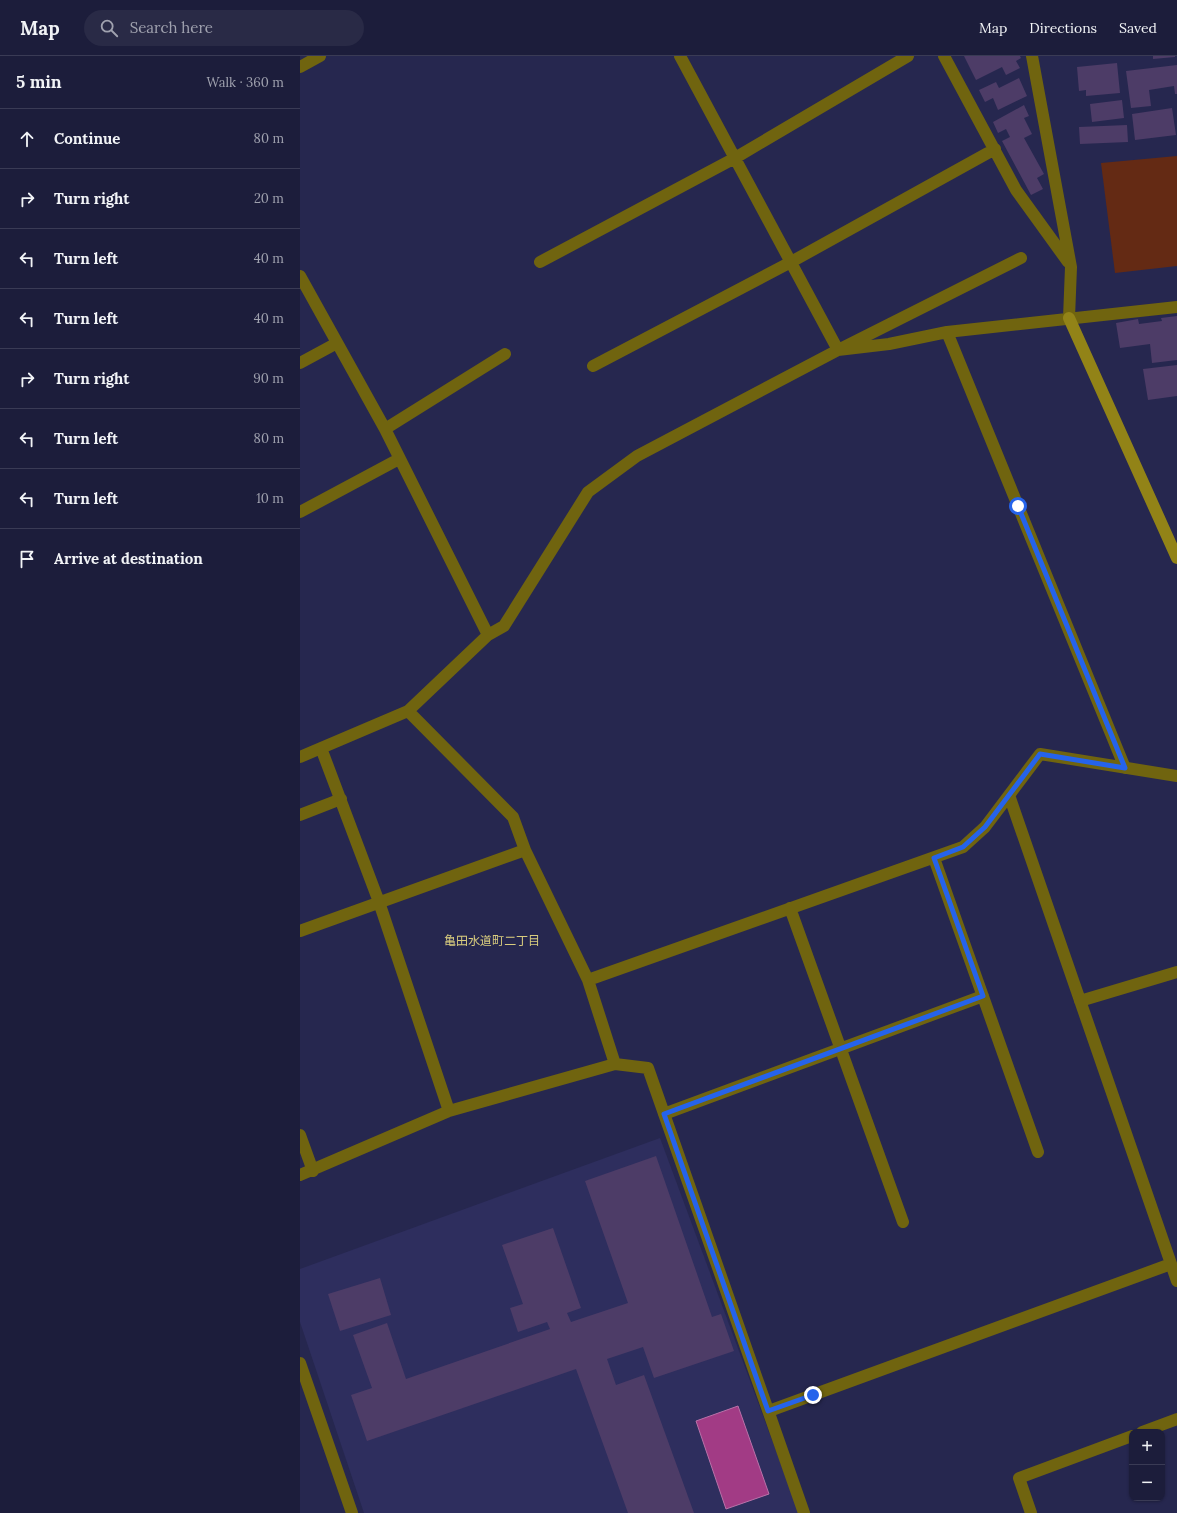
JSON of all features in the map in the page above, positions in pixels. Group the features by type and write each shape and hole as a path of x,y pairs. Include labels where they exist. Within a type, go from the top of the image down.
{"street":[{"path":"300,67 320,56"},
{"path":"680,56 838,350"},
{"path":"540,262 735,158 908,56"},
{"path":"944,56 1016,190 1071,267"},
{"path":"1032,56 1071,267 1069,318 1177,558"},
{"path":"593,366 791,262 994,149"},
{"path":"300,757 408,711 488,635 504,626 588,492 637,456 838,350 1021,258"},
{"path":"300,276 385,429 488,635"},
{"path":"838,350 889,344 947,332 1177,307"},
{"path":"947,332 1125,768"},
{"path":"300,363 337,343"},
{"path":"385,429 505,354"},
{"path":"300,512 399,459"},
{"path":"408,711 513,817 525,850 588,980 616,1064"},
{"path":"321,748 379,902 449,1111"},
{"path":"588,980 963,847 985,827 1040,754 1177,776"},
{"path":"1009,795 1177,1281"},
{"path":"300,815 341,799"},
{"path":"300,931 525,850"},
{"path":"934,858 1038,1152"},
{"path":"790,908 903,1222"},
{"path":"1080,1001 1177,972"},
{"path":"664,1114 983,996"},
{"path":"300,1175 449,1111 616,1064 648,1068 804,1513"},
{"path":"300,1135 312,1171"},
{"path":"768,1411 1171,1264"},
{"path":"300,1363 352,1513"},
{"path":"1150,1429 1177,1419"},
{"path":"1031,1513 1019,1478 1129,1437"}],"shaded area":[{"path":"1177,156 1177,266 1115,273 1101,163"},
{"path":"660,1138 799,1513 364,1513 300,1322 300,1269"},
{"path":"738,1406 769,1494 726,1509 696,1421"}],"building":[{"path":"964,56 1020,56 1021,58 1016,61 1020,68 1006,75 1002,67 976,80"},
{"path":"1153,56 1175,56 1175,57 1153,59"},
{"path":"1117,63 1120,93 1086,96 1086,90 1079,91 1077,67"},
{"path":"1177,65 1177,94 1175,94 1174,86 1149,90 1151,106 1131,108 1126,71"},
{"path":"1019,78 1027,96 998,110 993,98 985,102 979,90 996,82 999,88"},
{"path":"1122,100 1124,118 1092,122 1090,104"},
{"path":"1024,105 1029,116 1024,118 1032,134 1024,138 1044,174 1037,178 1043,189 1031,195 1002,141 1010,137 1006,129 998,133 993,122"},
{"path":"1172,108 1176,135 1135,140 1132,114"},
{"path":"1127,125 1128,142 1080,144 1079,127"},
{"path":"1177,316 1177,360 1152,363 1150,344 1120,348 1116,323 1138,319 1139,324 1162,321 1161,318"},
{"path":"1177,365 1177,396 1148,400 1143,369"},
{"path":"656,1156 712,1317 721,1314 734,1351 654,1378 643,1347 607,1359 616,1385 644,1375 694,1513 628,1513 576,1369 367,1441 351,1395 372,1388 353,1335 387,1323 406,1379 550,1329 547,1322 518,1332 510,1308 523,1304 502,1245 553,1228 581,1308 567,1313 571,1322 628,1303 585,1181"},
{"path":"380,1278 391,1315 340,1331 328,1294"}],"district":[{"name":"亀田水道町二丁目","path":"492,941"}],"route":[{"path":"813,1395 768,1411 664,1114 983,996 934,858 963,847 985,827 1040,754 1125,768 1018,506"}]}
